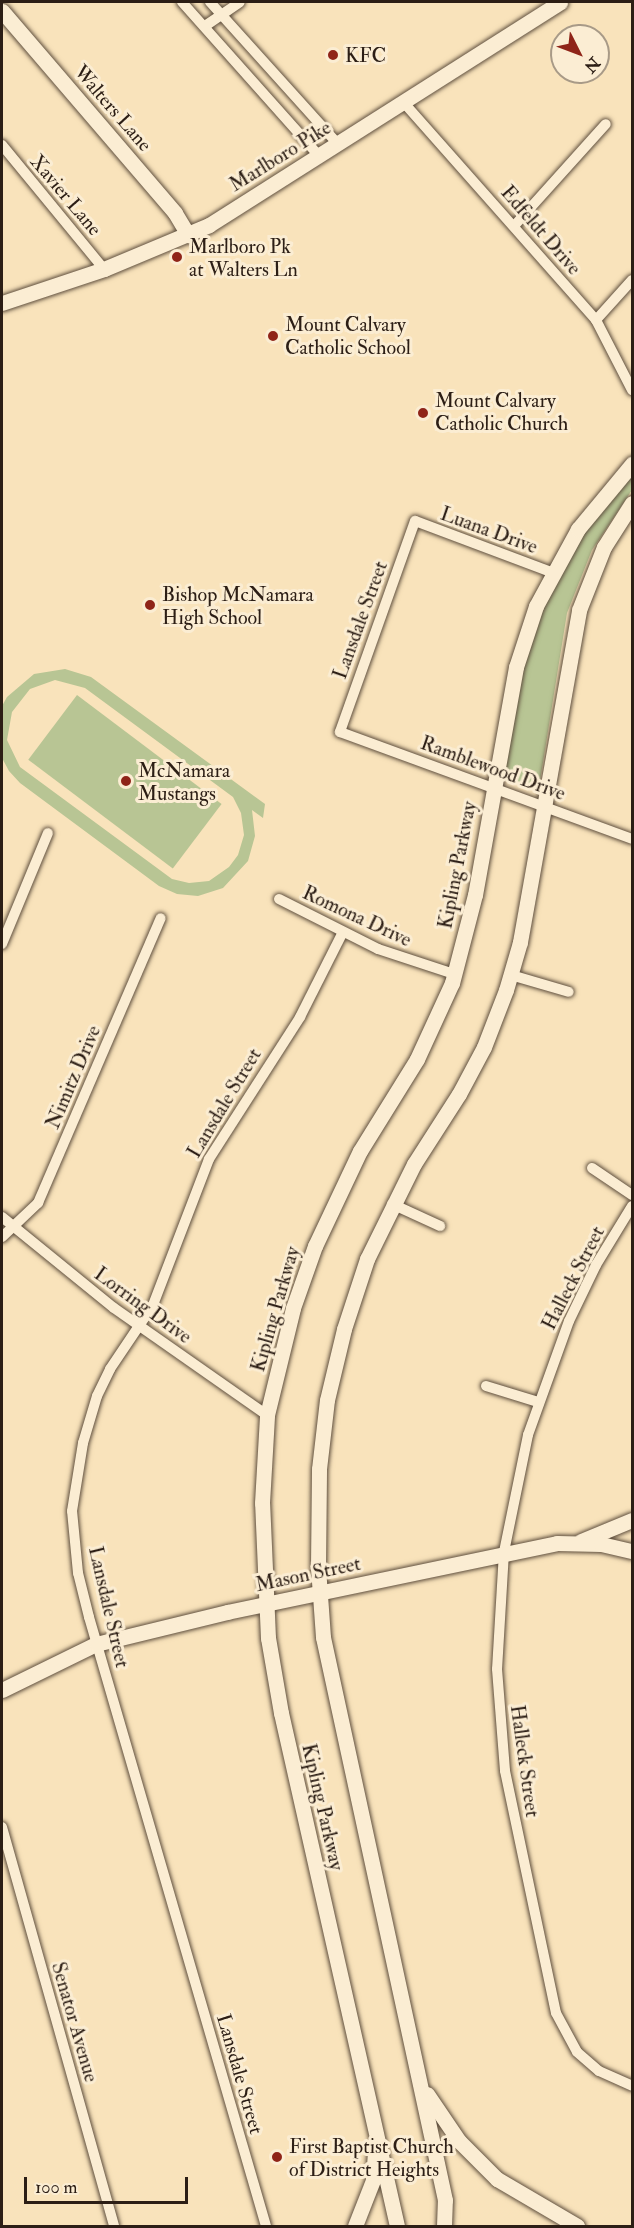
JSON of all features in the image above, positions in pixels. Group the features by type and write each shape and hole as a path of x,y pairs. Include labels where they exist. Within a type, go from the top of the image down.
{"street":[{"path":"182,2 319,156"},
{"path":"210,2 338,144"},
{"path":"205,26 240,2"},
{"name":"Marlboro Pike","path":"2,303 188,236 405,104 560,2"},
{"name":"Walters Lane","path":"2,11 175,213 188,236"},
{"name":"Edfeldt Drive","path":"405,104 596,320 633,390"},
{"path":"514,226 606,124"},
{"name":"Xavier Lane","path":"2,145 104,268"},
{"path":"596,320 633,280"},
{"name":"Kipling Parkway","path":"397,2226 281,1713 266,1605 262,1503 267,1415 294,1308 315,1246 360,1151 417,1059 454,974 475,895 492,786 516,667 551,572 588,515 633,464"},
{"name":"Kipling Parkway","path":"444,2226 445,2200 333,1691 320,1594 319,1469 327,1400 364,1269 392,1204 484,1047 511,975 579,610 604,547 633,503"},
{"name":"Luana Drive","path":"415,521 551,572"},
{"name":"Lansdale Street","path":"340,732 415,521"},
{"name":"Ramblewood Drive","path":"340,732 543,804 633,839"},
{"path":"2,944 48,833"},
{"name":"Romona Drive","path":"279,899 378,949 454,974"},
{"name":"Nimitz Drive","path":"2,1237 38,1203 45,1189 160,918"},
{"name":"Lansdale Street","path":"266,2226 96,1644 78,1573 72,1511 74,1485 97,1396 153,1305 209,1159 300,1017 343,932"},
{"path":"511,975 569,992"},
{"path":"592,1168 633,1195"},
{"path":"392,1204 440,1226"},
{"name":"Halleck Street","path":"633,1206 582,1293 538,1402 519,1470 504,1552 498,1642 500,1726 521,1858 550,1992 562,2030 577,2052 599,2071 633,2086"},
{"name":"Lorring Drive","path":"2,1217 140,1327 267,1415"},
{"path":"486,1386 538,1402"},
{"path":"578,1542 633,1520"},
{"name":"Mason Street","path":"2,1690 96,1644 504,1552 578,1542 633,1551"},
{"name":"Senator Avenue","path":"2,1827 114,2226"},
{"path":"419,2080 444,2122 480,2164 517,2193 577,2226"},
{"path":"355,2226 374,2177 376,2136"}],"green space":[{"path":"632,469 632,490 592,550 567,613 540,781 533,788 505,780 501,774 509,724 535,620 576,538"},
{"path":"65,669 91,677 265,804 263,818 252,810 255,836 248,861 223,888 198,896 177,894 159,886 20,783 9,771 2,758 2,706 7,697 34,674","holes":["55,680 85,688 233,797 241,813 244,835 238,855 229,867 209,881 189,883 172,879 20,767 7,740 12,712 30,689"]},
{"name":"McNamara Mustangs","path":"77,695 222,804 173,869 28,760"}],"place":[{"name":"KFC","path":"333,55"},
{"name":"Marlboro Pk at Walters Ln","path":"177,257"},
{"name":"Mount Calvary Catholic School","path":"273,336"},
{"name":"Mount Calvary Catholic Church","path":"423,413"},
{"name":"Bishop McNamara High School","path":"150,605"},
{"name":"McNamara Mustangs","path":"126,781"},
{"name":"First Baptist Church of District Heights","path":"277,2157"}]}
